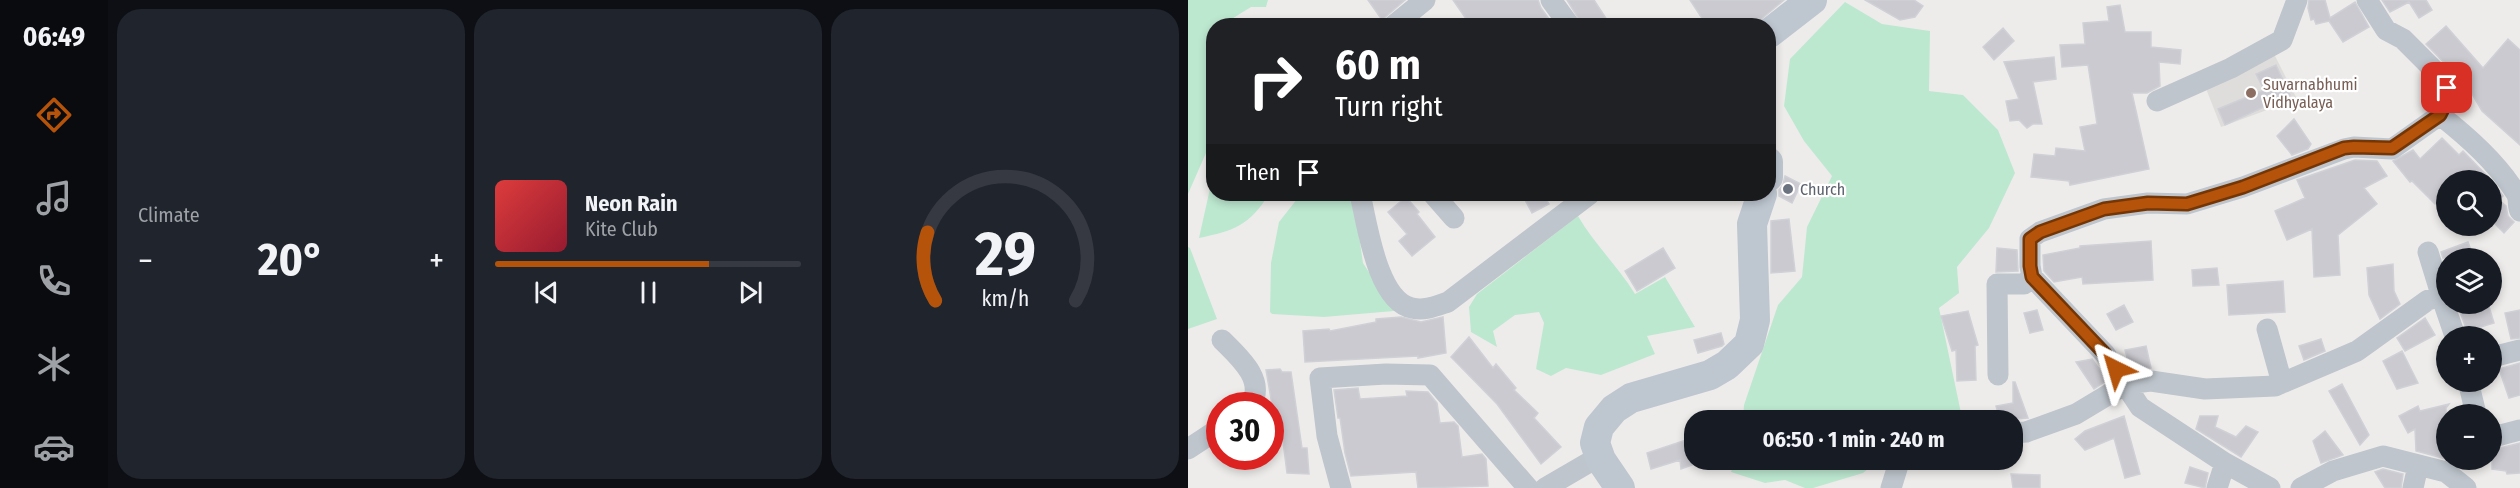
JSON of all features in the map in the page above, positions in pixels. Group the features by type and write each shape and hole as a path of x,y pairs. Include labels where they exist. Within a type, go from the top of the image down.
{"street":[{"path":"1403,18 1425,0"},
{"path":"1551,0 1564,18"},
{"path":"1776,28 1812,0"},
{"path":"2157,101 2231,68 2282,40 2296,0"},
{"path":"2270,488 2225,463 2140,408 2105,354 2032,277 2030,239 2040,232 2104,209 2148,203 2187,204 2243,187 2344,148 2392,148 2440,115 2449,97 2442,78 2403,39 2386,30 2367,0"},
{"path":"2440,115 2470,139 2499,168 2518,196 2520,211"},
{"path":"1362,201 1380,273 1391,292 1400,303 1410,308 1427,309 1448,302 1581,201"},
{"path":"1439,201 1454,218"},
{"path":"1620,488 1600,456 1595,443 1599,427 1614,409 1631,398 1710,375 1727,365 1749,344 1755,320 1752,224 1760,201"},
{"path":"2428,252 2436,278"},
{"path":"1998,375 1998,284 2024,284 2032,277"},
{"path":"2023,432 2076,414 2126,384 2151,381 2205,389 2275,386 2357,351 2428,300 2436,298"},
{"path":"2267,329 2282,383"},
{"path":"1222,340 1245,363 1256,384 1256,392"},
{"path":"2502,354 2520,350"},
{"path":"1341,488 1327,436 1320,378 1386,374 1430,375 1528,488"},
{"path":"2502,435 2520,430"},
{"path":"1188,448 1206,437"},
{"path":"1545,488 1600,456"},
{"path":"2301,488 2333,471 2383,456 2446,472 2456,484"},
{"path":"2217,488 2225,463"},
{"path":"2413,488 2418,466"},
{"path":"1891,488 1897,470"}],"shaded area":[{"name":"Suvarnabhumi Vidhyalaya","path":"2273,52 2297,99 2221,127 2205,86"}],"green space":[{"path":"1188,0 1268,0 1266,7 1251,7 1233,18 1206,18 1206,153 1188,194"},
{"path":"1845,2 1882,24 1930,31 1929,91 1963,95 1998,130 2015,173 1989,228 1957,267 1959,293 1939,308 1960,410 1744,410 1778,305 1802,277 1807,227 1832,176 1804,141 1784,106 1790,59"},
{"path":"1207,201 1265,201 1248,220 1240,225 1222,233 1199,238"},
{"path":"1296,201 1354,201 1363,263 1394,311 1324,317 1272,314 1270,312 1271,263 1279,222"},
{"path":"1578,216 1635,294 1665,277 1695,327 1647,336 1655,354 1601,375 1566,368 1551,376 1536,369 1544,323 1539,312 1515,315 1493,331 1497,347 1471,332 1469,307 1477,294"},
{"path":"1188,247 1217,319 1188,329"},
{"path":"1732,470 1867,470 1813,488 1805,488 1785,480 1765,483 1731,472"}],"building":[{"path":"1368,0 1405,0 1384,18 1381,18"},
{"path":"1453,0 1538,0 1548,18 1465,18"},
{"path":"1567,0 1594,0 1606,18 1578,18"},
{"path":"1690,0 1784,0 1763,18 1702,18"},
{"path":"1865,0 1914,0 1923,6 1915,17 1900,20"},
{"path":"2309,0 2325,0 2330,18 2355,2 2369,27 2343,42 2329,21 2316,24 2314,19 2311,20"},
{"path":"2382,0 2426,0 2432,10 2419,18 2409,2 2390,12"},
{"path":"2120,5 2125,32 2151,32 2151,47 2181,50 2180,64 2159,62 2160,86 2147,93 2132,93 2149,169 2070,185 2069,181 2031,177 2034,154 2055,156 2056,148 2085,151 2080,127 2097,124 2088,65 2062,67 2060,45 2085,44 2083,23 2109,21 2107,7"},
{"path":"2446,26 2483,68 2508,39 2520,50 2520,145 2482,111 2457,68 2453,72 2426,44"},
{"path":"2003,28 2014,41 1994,60 1983,47"},
{"path":"2054,57 2056,79 2033,82 2042,124 2033,124 2027,128 2019,120 2010,121 2006,101 2019,99 2004,62"},
{"path":"2276,65 2290,95 2225,125 2218,109 2264,90 2256,74"},
{"path":"2294,119 2311,144 2308,149 2292,155 2277,136"},
{"path":"2442,138 2459,155 2463,151 2481,170 2436,170 2435,204 2412,181 2410,182 2393,161 2413,150 2420,159"},
{"path":"2355,160 2377,161 2387,176 2364,188 2377,204 2338,235 2340,275 2314,277 2312,229 2287,240 2275,211 2305,198 2297,180"},
{"name":"Church","path":"1785,176 1801,184 1792,203 1779,196"},
{"path":"1401,201 1409,201 1435,237 1412,256 1399,241 1407,234 1388,212"},
{"path":"1526,201 1547,201 1549,204 1532,213"},
{"path":"2502,203 2506,206 2508,216 2514,222 2504,233 2502,231"},
{"path":"1789,219 1795,271 1771,273 1771,221"},
{"path":"2151,241 2153,280 2083,284 2082,277 2054,282 2044,271 2043,255 2080,248 2080,246"},
{"path":"2468,242 2470,248 2452,248"},
{"path":"1663,248 1675,268 1637,291 1625,271"},
{"path":"1997,248 2017,250 2018,271 1996,272"},
{"path":"2393,264 2394,291 2400,304 2380,319 2369,295 2367,268"},
{"path":"2217,268 2219,285 2193,286 2192,270"},
{"path":"2283,281 2285,312 2229,315 2227,285"},
{"path":"2124,305 2133,322 2116,330 2107,314"},
{"path":"2037,310 2043,330 2030,333 2024,313"},
{"path":"2520,310 2520,338 2511,339 2505,313"},
{"path":"1968,311 1978,345 1975,346 1976,380 1957,381 1956,350 1952,351 1941,316"},
{"path":"2461,314 2491,314 2494,323 2484,326 2465,326"},
{"path":"1401,317 1421,322 1443,317 1446,353 1418,358 1418,356 1305,362 1303,331 1329,329 1330,331 1376,322 1376,319"},
{"path":"2425,318 2435,335 2405,351 2397,338"},
{"path":"1721,333 1724,344 1722,346 1698,353 1694,340"},
{"path":"1469,337 1493,368 1496,364 1516,388 1514,390 1538,413 1534,418 1561,447 1541,464 1497,404 1451,357"},
{"path":"2321,339 2325,351 2304,360 2299,346"},
{"path":"2146,346 2151,368 2131,371 2124,359 2127,357 2125,350"},
{"path":"2402,351 2418,383 2397,389 2383,361"},
{"path":"2092,359 2107,380 2094,389 2076,362"},
{"path":"2520,363 2520,395 2509,398 2502,378 2502,368"},
{"path":"1280,369 1282,372 1291,372 1302,448 1307,448 1309,474 1287,473 1284,450 1284,392 1270,392 1266,370"},
{"path":"2013,382 2015,382 2028,418 2023,418 2023,410 1997,410 1996,406 2013,403"},
{"path":"2342,384 2369,435 2360,445 2329,391"},
{"path":"1358,388 1360,399 1407,396 1406,391 1428,392 1437,403 1440,423 1454,422 1458,426 1462,457 1482,454 1486,459 1488,486 1418,488 1416,472 1351,476 1334,390"},
{"path":"2418,406 2420,411 2436,407 2436,456 2416,451 2415,429 2408,433 2399,416"},
{"path":"2124,416 2140,474 2125,478 2114,438 2085,450 2075,439 2085,431"},
{"path":"2200,416 2218,416 2215,427 2236,437 2246,426 2258,432 2241,457 2196,429"},
{"path":"2325,431 2343,455 2321,463 2313,441"},
{"path":"1684,441 1684,468 1681,469 1680,460 1651,469 1647,453"},
{"path":"2520,443 2520,473 2507,474 2506,471 2499,470 2502,470 2502,448"},
{"path":"2190,467 2208,473 2205,488 2185,483"},
{"path":"2383,469 2403,474 2401,488 2385,488 2375,472"},
{"path":"2011,474 2040,475 2040,488 2013,488"}],"place":[{"name":"Suvarnabhumi Vidhyalaya","path":"2251,93"},
{"name":"Church","path":"1788,189"}],"route":[{"path":"2116,369 2105,354 2032,277 2030,239 2040,232 2104,209 2148,203 2187,204 2243,187 2344,148 2392,148 2440,115 2449,97 2447,88"}]}
